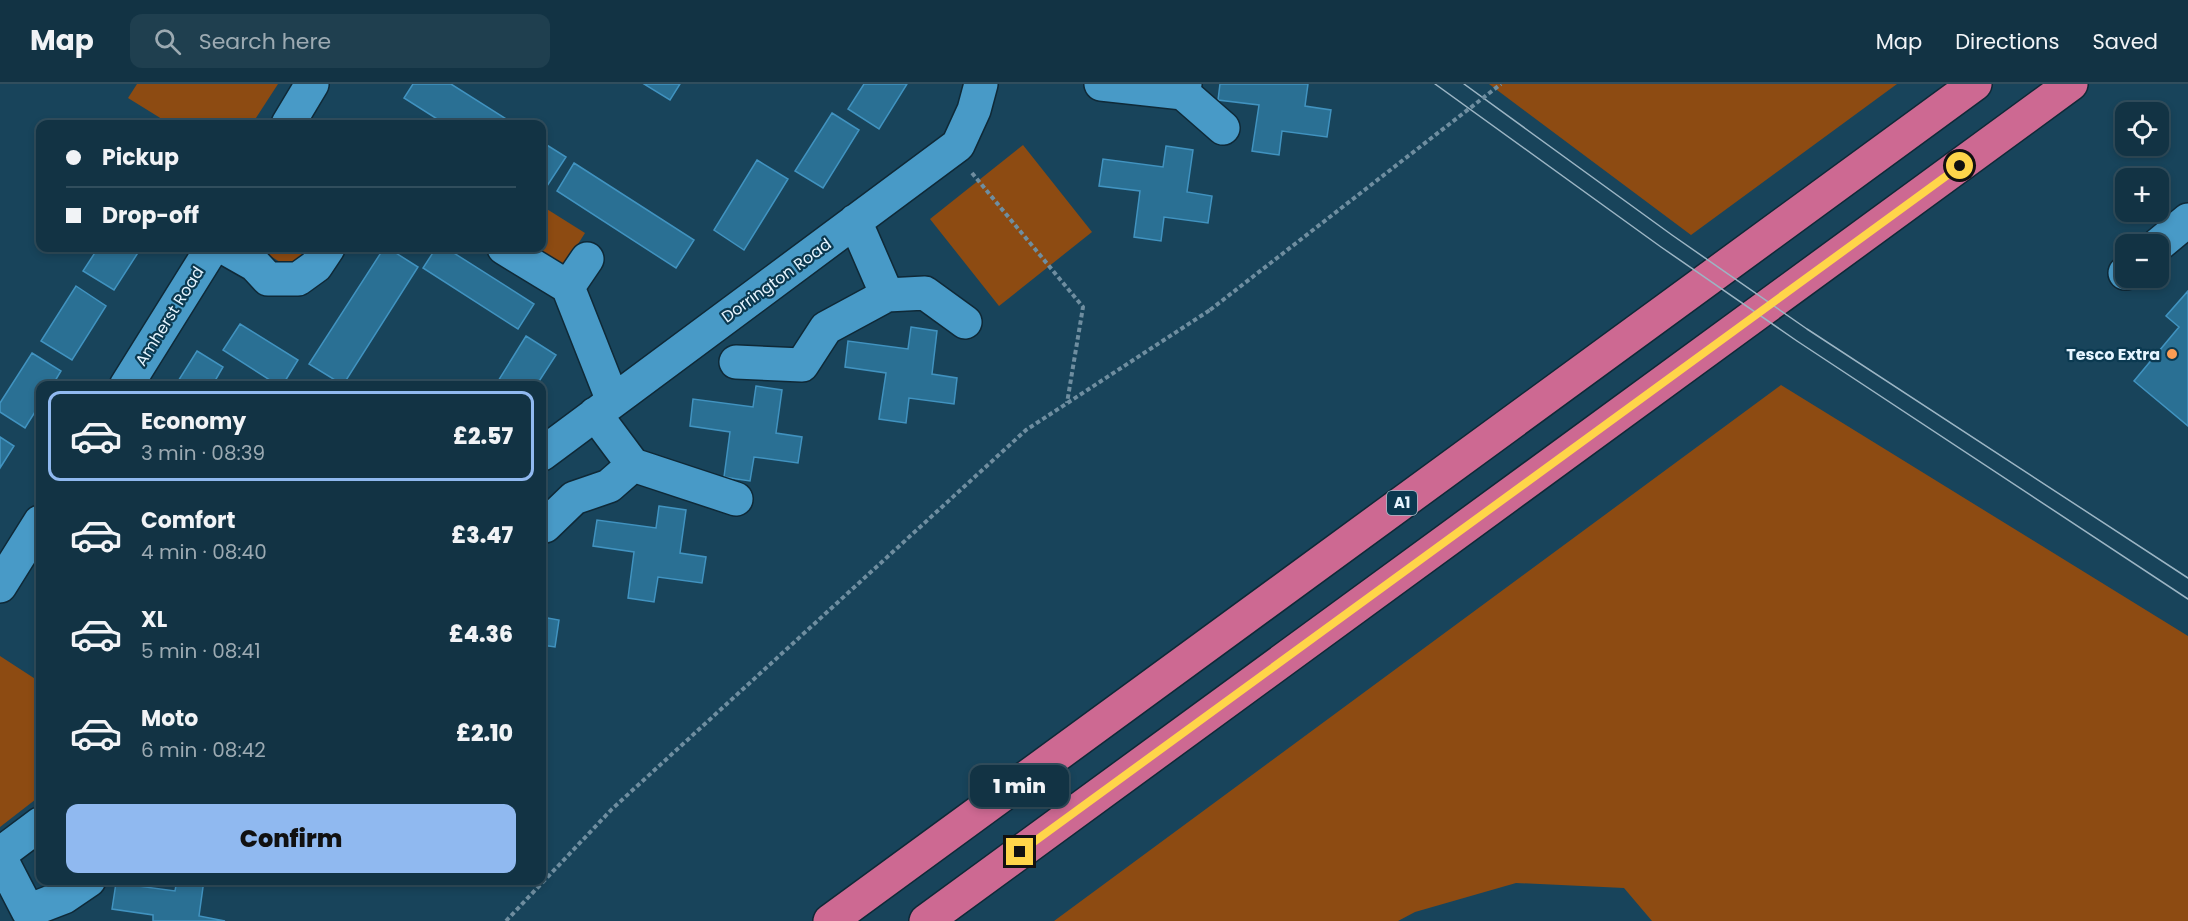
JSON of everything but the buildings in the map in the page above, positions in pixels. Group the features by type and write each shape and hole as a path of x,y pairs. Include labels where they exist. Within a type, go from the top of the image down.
{"highway":[{"name":"A1","path":"830,921 1975,84"},
{"path":"926,921 2071,84"}],"street":[{"path":"296,120 312,84"},
{"name":"Dorrington Road","path":"546,451 958,145 974,110 981,84"},
{"path":"1101,84 1184,89 1223,128"},
{"path":"2169,236 2188,220"},
{"path":"855,221 887,295"},
{"name":"Amherst Road","path":"129,381 210,252"},
{"path":"232,252 255,266 268,279 298,279 316,266 325,252"},
{"path":"511,252 568,287 604,407 633,465 736,499"},
{"path":"568,287 587,259"},
{"path":"736,362 802,365 826,328 887,295 925,293 965,322"},
{"path":"546,525 574,498 609,486 633,465"},
{"path":"0,586 36,528"},
{"path":"36,827 0,856 22,916 64,897 82,885"}],"path":[{"path":"546,879 621,801 1026,430 1210,310 1501,84"},
{"path":"952,150 1083,307 1067,403"},
{"path":"506,921 540,885"}],"shaded area":[{"path":"137,84 278,84 255,120 164,120 128,98"},
{"path":"1489,84 1897,84 1691,235"},
{"path":"1023,145 1092,232 999,306 930,219"},
{"path":"546,209 585,233 561,271 530,252 546,252"},
{"path":"264,252 306,252 294,271"},
{"path":"1781,385 2188,636 2188,921 1652,921 1624,888 1516,883 1415,912 1398,921 1054,921"},
{"path":"0,656 36,679 36,799 0,827"}],"tram line":[{"path":"1435,84 1661,247 1797,341 2188,599"},
{"path":"1464,84 1672,235 1807,329 2188,578"}],"place":[{"name":"Tesco Extra","path":"2172,354"}],"route":[{"path":"1020,852 1960,166"}]}
